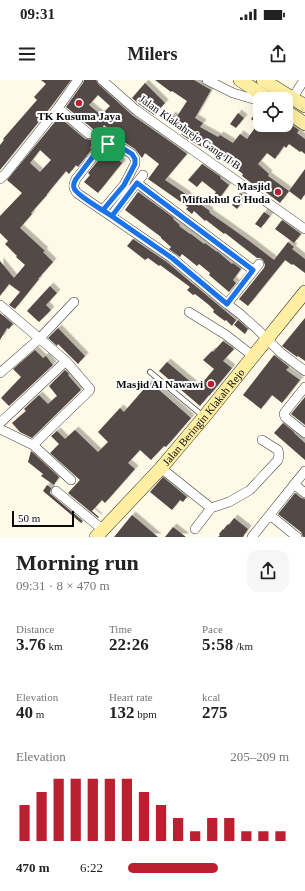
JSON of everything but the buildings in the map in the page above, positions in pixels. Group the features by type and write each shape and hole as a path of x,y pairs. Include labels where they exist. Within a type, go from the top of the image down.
{"street":[{"path":"0,179 58,108 78,80"},
{"name":"Jalan Klakahrejo Gang II B","path":"102,80 136,110 305,228"},
{"path":"207,80 233,93 253,99"},
{"path":"240,80 258,92"},
{"path":"263,80 281,92"},
{"path":"293,97 304,80"},
{"path":"293,100 305,106"},
{"path":"58,108 89,134"},
{"path":"293,116 305,124"},
{"path":"103,210 124,185 135,164 135,159 132,154 116,144 108,144 100,147 76,179 73,185 77,193 172,258 240,313 281,353 305,371"},
{"path":"112,216 143,175"},
{"path":"137,183 256,267 227,304"},
{"name":"Jalan Beringin Klakah Rejo","path":"99,533 161,468 305,292"},
{"path":"0,374 39,339 74,302"},
{"path":"0,305 66,361 90,388 90,390 32,445"},
{"path":"189,312 226,335 254,356"},
{"path":"0,423 66,361"},
{"path":"305,387 284,414 285,417 305,433"},
{"path":"0,429 32,445 71,480"},
{"path":"195,529 211,508 229,502 250,490 278,460 278,450 262,440"},
{"path":"161,468 211,508"},
{"path":"252,537 305,470"},
{"path":"294,484 305,493"},
{"path":"56,491 99,533"},
{"path":"270,515 297,537"}],"lane":[{"path":"150,372 204,417"}],"place":[{"name":"TK Kusuma Jaya","path":"79,103"},
{"name":"Masjid Miftakhul G Huda","path":"278,192"},
{"name":"Masjid Al Nawawi","path":"211,384"}],"route":[{"path":"108,144 100,147 76,179 73,185 74,189 77,193 103,210 112,216 137,183 253,270 227,304 172,258 103,210 124,185 135,164 135,159 132,154 116,144 108,144"}]}
